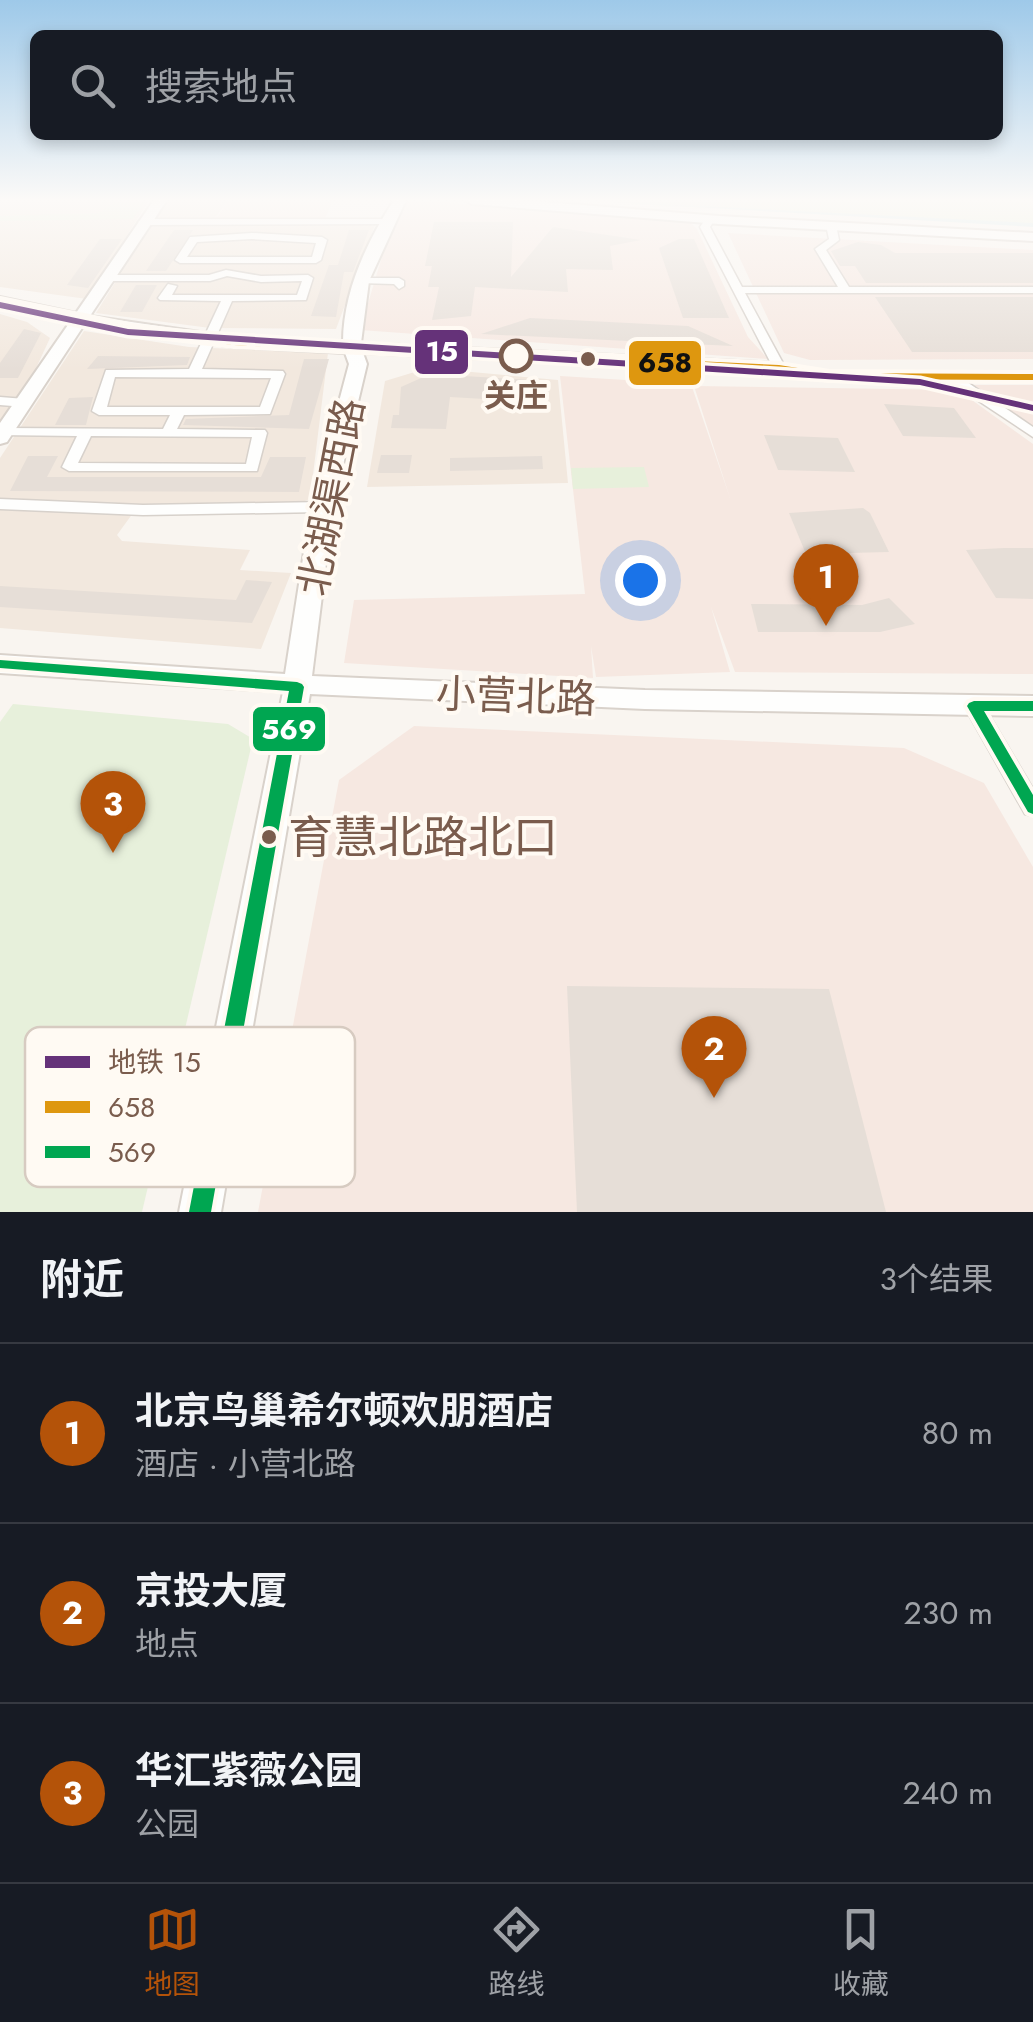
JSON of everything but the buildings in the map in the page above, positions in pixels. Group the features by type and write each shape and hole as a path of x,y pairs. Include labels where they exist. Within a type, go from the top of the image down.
{"street":[{"path":"2,435 120,257"},
{"path":"182,257 180,260 316,260 317,257"},
{"name":"北湖渠西路","path":"234,1027 296,695 322,506 358,364 351,353 353,315 372,257"},
{"path":"720,257 779,368"},
{"path":"825,257 846,290"},
{"path":"242,273 250,259"},
{"path":"105,278 210,278 242,273 260,278 308,278 302,298 164,298 172,286"},
{"path":"363,281 399,282 399,286"},
{"path":"738,290 1033,290"},
{"path":"194,373 228,298"},
{"path":"0,302 208,339 779,368 1033,373"},
{"path":"779,368 829,376 1033,373"},
{"path":"110,372 194,373 278,374 266,412 99,411 110,372"},
{"path":"949,376 1033,434"},
{"path":"0,402 26,402"},
{"path":"168,432 179,411"},
{"path":"2,435 86,432 260,433 252,468 69,467 86,432"},
{"path":"0,504 143,510 322,506"},
{"name":"小营北路","path":"0,664 296,695"},
{"name":"小营北路","path":"0,680 576,715 977,712 1033,706"},
{"path":"977,712 1033,808"},
{"name":"小营北路","path":"977,712 1033,719"},
{"name":"北湖渠西路","path":"200,1212 205,1187"}],"shaded area":[{"path":"0,257 114,257 87,299 0,287"},
{"path":"131,257 363,257 336,329 210,328 96,313"},
{"path":"382,257 710,257 748,337 768,359 360,330"},
{"path":"739,257 1033,257 1033,359 810,360 784,353"},
{"path":"0,314 27,322 50,338 18,407 0,431"},
{"path":"84,331 189,347 328,353 310,499 291,506 153,508 0,501 0,458"},
{"path":"428,368 558,380 568,483 367,487 385,381"},
{"path":"560,376 691,384 730,498 694,386 958,390 1033,444 1033,674 735,672 711,607 730,672 596,677 591,646 593,678 344,663 354,600 585,594"},
{"path":"974,385 1033,385 1033,426"},
{"path":"0,507 133,513 117,535 122,541 250,550 240,570 291,573 261,649 0,628"},
{"path":"414,726 904,748 984,783 1033,867 1033,1212 258,1212 263,1187 355,1187 355,1027 293,1027 339,780"}],"green space":[{"path":"644,467 649,487 573,489 571,468"},
{"path":"13,704 228,724 253,739 185,1027 25,1027 25,1187 148,1187 142,1212 0,1212 0,722"}],"metro line":[{"name":"15","path":"0,305 128,332 920,382 1033,408"}],"transit line":[{"name":"658","path":"0,302 133,330 234,342 779,368 829,376 1033,377"},
{"name":"569","path":"0,664 297,687 234,1027"},
{"name":"569","path":"1033,706 974,706 1033,808"},
{"name":"569","path":"200,1212 205,1187"}],"place":[{"name":"关庄","path":"516,356"},
{"name":"北京鸟巢希尔顿欢朋酒店","path":"826,626"},
{"name":"育慧北路北口","path":"269,837"},
{"name":"华汇紫薇公园","path":"113,853"},
{"name":"京投大厦","path":"714,1098"}]}
